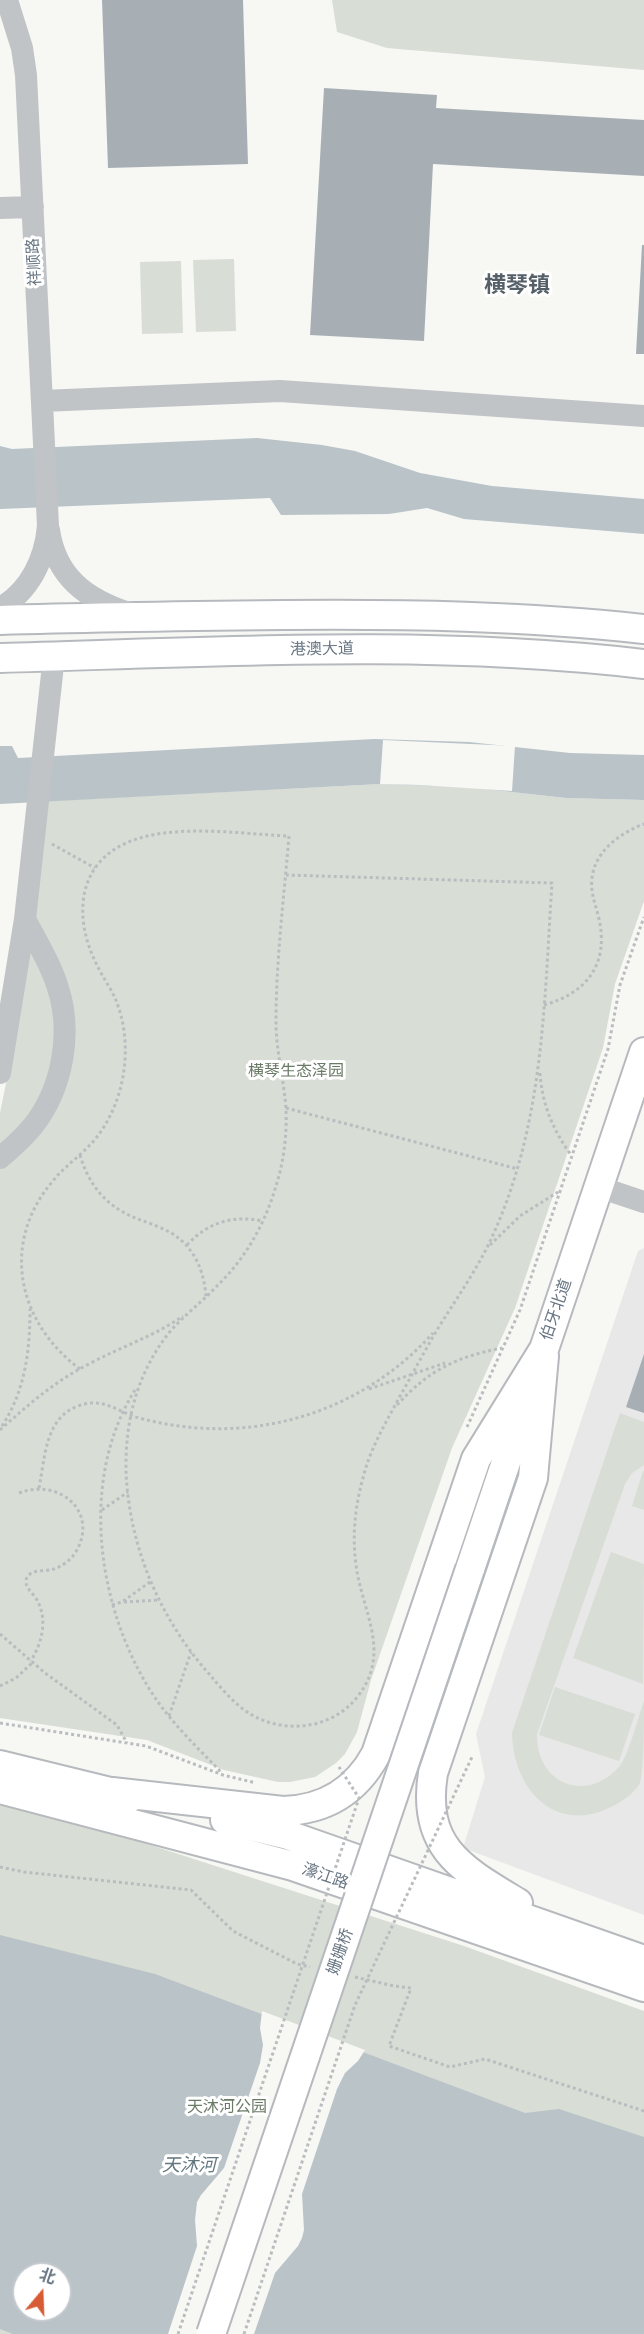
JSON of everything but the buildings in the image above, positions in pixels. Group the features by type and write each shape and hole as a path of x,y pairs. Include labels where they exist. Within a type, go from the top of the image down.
{"main road":[{"path":"0,620 140,616 447,615 551,620 644,629"},
{"name":"港澳大道","path":"0,658 405,649 518,653 631,662"},
{"path":"631,662 644,673"},
{"name":"伯牙北道","path":"470,1569 644,1052"},
{"path":"112,1792 297,1811 312,1808 339,1797 361,1778 376,1754 476,1459 544,1349"},
{"path":"544,1349 533,1478 433,1773 430,1802 439,1837 460,1866 569,1934"},
{"name":"姗姗桥","path":"211,2334 470,1569"},
{"name":"濠江路","path":"0,1765 288,1835 644,1960"},
{"name":"濠江路","path":"0,1789 293,1866 644,1988"}],"street":[{"name":"祥顺路","path":"7,0 22,48 26,75 48,526 52,546 60,564 76,586 98,602 140,616"},
{"path":"4,208 33,207"},
{"path":"42,401 280,391 644,416"},
{"name":"祥顺路","path":"0,608 15,597 33,577 44,552 48,526"},
{"path":"0,1073 25,919 54,656"},
{"path":"0,1158 20,1140 45,1107 60,1069 64,1049 64,1028 58,988 51,968 25,919"},
{"path":"599,1187 644,1202"}],"path":[{"path":"544,1005 563,1000 579,990 591,976 599,959 602,940 600,921 592,894 591,880 595,866 602,853 612,843 644,824"},
{"path":"36,825 95,868"},
{"path":"80,1369 61,1354 45,1336 30,1307 23,1275 24,1242 34,1210 51,1182 99,1134 115,1104 124,1071 125,1037 117,1004 95,961 85,931 83,902 85,889 95,868 107,855 137,838 156,833 176,831 289,836 276,1016 276,1037 286,1108 284,1151 280,1172 263,1221 248,1250 235,1267 169,1333 152,1358 124,1411 111,1450 102,1511 102,1550 112,1605 127,1648 169,1716 223,1775"},
{"path":"139,1385 129,1414 127,1442 128,1492 133,1527 150,1582 191,1652 229,1696 250,1714 268,1723 289,1727 320,1722 345,1710 358,1697 367,1682 373,1665 375,1647 373,1630 360,1590 356,1567 355,1521 358,1497 367,1464 394,1408 438,1328 459,1298 487,1248 518,1169 533,1112 540,1065 552,883 286,875"},
{"path":"466,1429 520,1310 608,1049 620,985 644,917"},
{"path":"540,1065 542,1089 548,1113 554,1128 572,1156"},
{"path":"286,1108 518,1169"},
{"path":"80,1155 88,1178 108,1202 124,1213 164,1229 186,1245 201,1270 206,1297"},
{"path":"487,1248 520,1216 560,1191"},
{"path":"186,1245 204,1229 227,1220 263,1221"},
{"path":"0,1430 12,1410 25,1370 30,1307"},
{"path":"0,1430 43,1392 80,1369 166,1328 190,1311"},
{"path":"39,1488 48,1438 59,1418 68,1410 90,1402 102,1403 153,1421 201,1429 250,1428 298,1419 343,1402 365,1390 404,1362 438,1328"},
{"path":"365,1390 457,1359 502,1348"},
{"path":"394,1408 426,1377 457,1359"},
{"path":"0,1686 16,1678 32,1662 41,1641 43,1620 41,1609 27,1587 26,1580 29,1574 57,1568 66,1563 73,1556 82,1537 82,1526 75,1507 60,1492 39,1488 19,1493"},
{"path":"102,1511 128,1492"},
{"path":"122,1602 150,1582"},
{"path":"112,1605 122,1602 159,1600"},
{"path":"0,1634 32,1662 117,1725 127,1743"},
{"path":"169,1716 191,1652"},
{"path":"373,1665 381,1668"},
{"path":"0,1724 146,1746 223,1775 264,1785"},
{"path":"244,2334 356,2005 472,1756"},
{"path":"334,1771 344,1762"},
{"path":"178,2334 360,1798 339,1767"}],"shaded area":[{"path":"644,1248 644,1915 463,1848 485,1777 476,1734 638,1251"}],"green space":[{"path":"332,0 644,0 644,70 387,48 337,32"},
{"path":"234,259 236,331 196,332 193,260"},
{"path":"181,261 183,333 142,334 140,262"},
{"name":"横琴生态泽园","path":"380,784 466,787 566,798 644,800 644,901 615,984 603,1048 515,1308 452,1448 371,1680 357,1732 345,1754 315,1777 278,1782 224,1770 147,1740 0,1718 0,1113 14,1044 47,801"},
{"path":"620,1413 644,1422 644,1465 632,1473 625,1484 537,1734 539,1751 545,1765 554,1776 565,1783 578,1786 592,1784 606,1778 623,1761 644,1701 641,1775 640,1783 634,1790 615,1805 591,1814 572,1815 555,1811 541,1802 529,1788 520,1772 514,1753 512,1733"},
{"path":"644,1471 644,1510 632,1506"},
{"path":"611,1552 644,1564 643,1684 573,1658"},
{"path":"555,1687 635,1714 619,1761 539,1735"},
{"name":"天沐河","path":"0,1805 113,1833 464,1946 644,2011 644,2334 0,2334"}],"water":[{"path":"257,438 355,451 420,473 492,486 644,499 644,534 464,519 427,508 389,514 281,515 270,498 0,509 0,446 12,449"},
{"path":"374,739 469,742 570,753 644,755 644,800 566,798 466,787 380,784 0,804 0,746 12,746 18,758"},
{"name":"天沐河","path":"0,1935 155,1974 525,2113 559,2109 644,2137 644,2334 13,2334 0,2329"}],"pier":[{"path":"383,740 515,746 512,791 380,784"},
{"path":"262,2011 365,2050 358,2061 345,2073 337,2089 302,2194 304,2230 302,2238 275,2273 254,2334 168,2334 197,2246 195,2220 197,2202 224,2168 260,2063 263,2045 260,2028"}],"district":[{"name":"横琴镇","path":"517,286"}],"park label":[{"name":"天沐河公园","path":"227,2108"}]}
